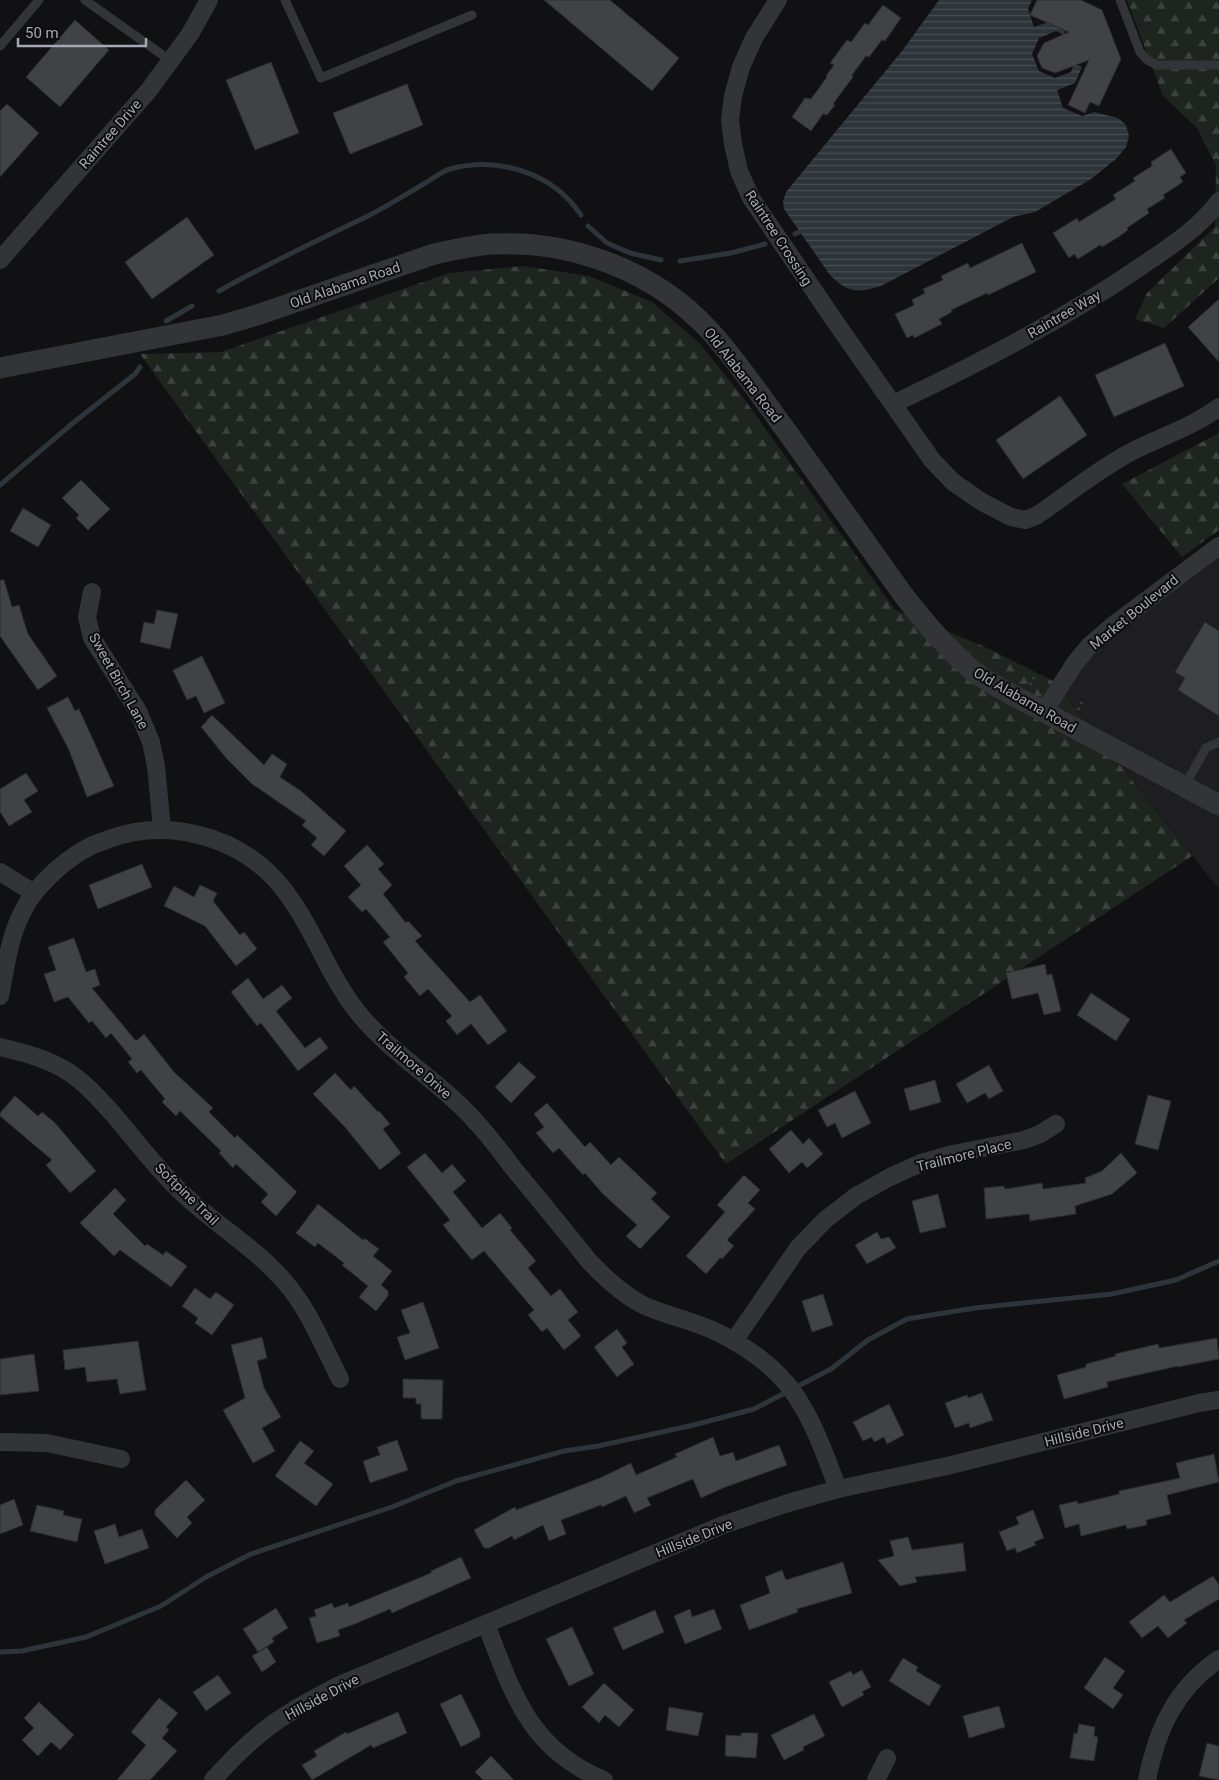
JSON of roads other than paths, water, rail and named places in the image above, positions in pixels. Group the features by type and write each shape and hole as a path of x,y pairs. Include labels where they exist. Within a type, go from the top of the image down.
{"street":[{"name":"Raintree Drive","path":"0,260 149,90 190,34 209,0"},
{"name":"Raintree Crossing","path":"778,0 754,38 741,67 733,96 730,120 739,171 751,198 834,320 932,460 953,482 982,502 1011,517 1025,520 1036,516 1131,452 1202,418 1219,407"},
{"name":"Raintree Way","path":"893,404 1012,344 1108,290 1179,240 1202,221 1219,201"},
{"name":"Old Alabama Road","path":"0,368 223,325 434,254 463,247 493,244 528,244 561,248 597,258 630,271 658,288 686,308 709,330 752,383 904,596 950,650 975,672 1043,712 1219,805"},
{"name":"Market Boulevard","path":"1043,712 1075,663 1090,645 1112,626 1219,546"},
{"name":"Sweet Birch Lane","path":"92,592 87,617 92,638 138,711 151,742 156,766 162,829"},
{"name":"Trailmore Drive","path":"0,996 11,939 21,914 34,893 60,866 90,846 125,834 162,829 193,833 221,842 250,858 272,877 293,902 337,983 359,1014 380,1037 452,1097 477,1123 588,1261 608,1281 626,1295 646,1306 708,1328 734,1341 766,1362 795,1395 819,1440 838,1489"},
{"path":"0,872 34,893"},
{"name":"Softpine Trail","path":"0,1047 47,1061 70,1073 91,1090 175,1186 206,1215 265,1262 285,1282 306,1312 340,1380"},
{"name":"Trailmore Place","path":"734,1341 798,1248 826,1220 856,1196 890,1177 921,1164 953,1154 1024,1140 1040,1134 1056,1124"},
{"name":"Hillside Drive","path":"213,1780 225,1766 258,1736 288,1714 337,1686 724,1525 788,1503 838,1489 947,1466 1199,1403 1219,1400"},
{"path":"0,1442 47,1443 121,1459"},
{"path":"486,1624 515,1698 534,1729 569,1762 604,1780"},
{"path":"1147,1780 1152,1752 1165,1720 1183,1691 1219,1659"},
{"path":"876,1780 887,1758"}],"lane":[{"path":"0,46 39,0"},
{"path":"85,0 171,62"},
{"path":"286,0 321,78 472,15"},
{"path":"1120,0 1140,52 1148,60 1157,65 1219,65"},
{"path":"1184,787 1206,748 1219,742"}],"waterway":[{"path":"219,291 375,212 450,169 487,165 523,171 556,188 581,215"},
{"path":"588,226 607,243 630,253 661,260"},
{"path":"795,234 800,232"},
{"path":"680,261 731,253 765,244"},
{"path":"166,321 192,306"},
{"path":"0,485 73,423 135,374 140,367"},
{"path":"0,1652 22,1651 86,1637 161,1606 206,1577 251,1554 392,1507 456,1481 564,1451 598,1446 694,1425 754,1409 831,1369 868,1340 907,1319 975,1308 1112,1294 1176,1280 1219,1261"}]}
